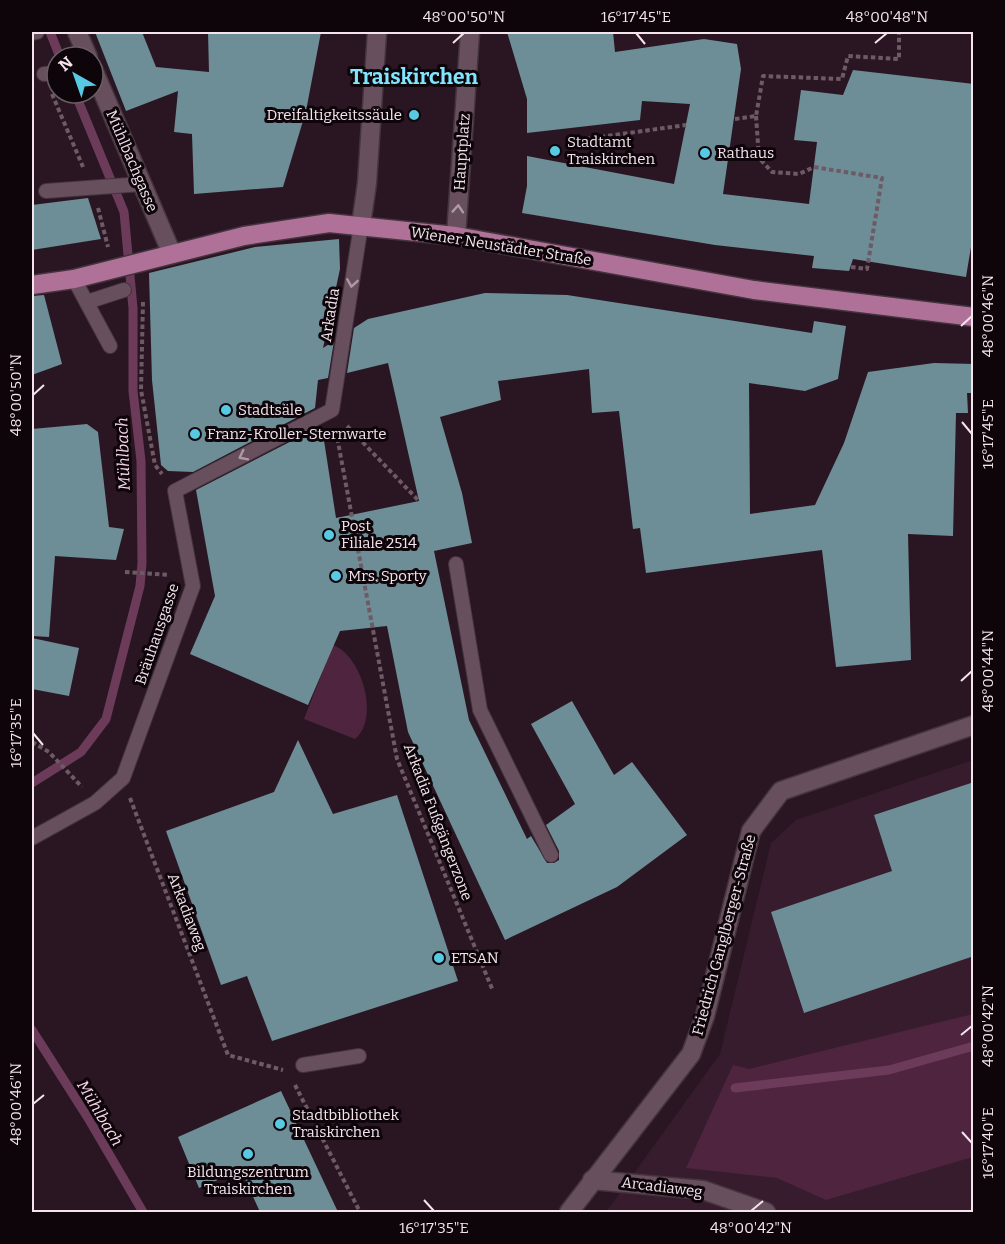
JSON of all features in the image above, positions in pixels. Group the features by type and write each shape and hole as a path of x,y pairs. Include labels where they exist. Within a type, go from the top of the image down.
{"main road":[{"name":"Wiener Neustädter Straße","path":"32,285 74,279 255,234 329,223 456,236 754,290 974,317"}],"street":[{"path":"361,225 367,183 377,32"},
{"name":"Hauptplatz","path":"456,236 470,32"},
{"name":"Mühlbachgasse","path":"105,104 133,185 172,254"},
{"name":"Friedrich Ganglberger-Straße","path":"569,1212 691,1054 705,1016 751,831 781,791 974,725"},
{"name":"Arcadiaweg","path":"592,1180 703,1190 766,1212"}],"lane":[{"path":"32,33 37,32"},
{"path":"46,191 133,185"},
{"name":"Arkadia","path":"332,410 361,225"},
{"path":"74,279 110,346"},
{"path":"87,302 124,290"},
{"path":"175,491 332,410"},
{"name":"Bräuhausgasse","path":"32,838 95,803 123,778 193,586 175,491"},
{"path":"456,564 480,710 551,855"},
{"path":"303,1065 359,1056"}],"path":[{"path":"850,267 867,269 882,178 814,167 799,174 772,172 759,158 756,116 763,76 842,79 848,56 899,59 899,32"},
{"path":"65,105 98,189 114,268"},
{"path":"735,119 756,116"},
{"path":"571,141 686,125"},
{"path":"143,295 141,390 155,465 175,491"},
{"path":"332,410 419,501"},
{"name":"Arkadia Fußgängerzone","path":"332,410 397,759 493,990"},
{"path":"125,572 150,576"},
{"path":"32,742 49,752 71,775"},
{"name":"Arkadiaweg","path":"123,778 228,1055 288,1072"},
{"path":"293,1082 360,1212"}],"shaded area":[{"path":"333,645 343,651 352,661 364,688 367,703 366,717 355,739 304,719"},
{"path":"973,760 973,1212 606,1212 720,1054 771,843 796,820"},
{"path":"973,1014 973,1157 826,1200 777,1178 686,1168 733,1065 749,1069"}],"building":[{"path":"95,32 142,32 156,67 209,72 208,32 321,32 306,111 283,187 194,194 192,134 174,132 178,91 126,111 105,57 105,45 100,45"},
{"path":"507,32 613,32 615,52 704,39 737,44 741,69 723,194 809,204 817,142 794,140 801,90 843,95 853,70 974,84 974,229 966,277 853,259 849,271 812,268 814,256 715,245 522,213 527,186 527,156 674,184 690,104 642,101 640,120 527,133 527,99"},
{"path":"88,198 101,239 32,250 32,205"},
{"path":"339,239 340,269 323,348 334,341 328,378 318,380 315,408 193,472 168,471 161,465 152,380 149,273 255,247"},
{"path":"485,293 567,295 812,333 814,321 846,326 838,379 805,391 749,383 750,514 815,505 844,443 868,372 934,363 974,364 974,393 967,393 968,413 956,413 953,536 908,534 911,660 836,667 822,550 646,573 640,528 633,529 619,411 592,413 589,369 498,381 501,400 440,417 462,493 472,543 434,551 469,720 527,839 531,836 547,863 559,860 559,851 546,825 575,804 531,724 572,701 614,775 632,762 687,835 617,887 505,940 408,732 387,626 340,631 308,705 190,654 215,596 196,490 313,430 313,440 323,434 336,518 419,501 388,363 347,373 354,328 368,319"},
{"path":"44,295 62,364 32,375 32,296"},
{"path":"87,424 98,432 109,527 124,529 116,560 55,556 49,637 32,636 32,429"},
{"path":"32,638 79,648 69,696 32,689"},
{"path":"298,740 333,814 397,795 458,981 272,1041 247,976 221,985 166,831 274,792"},
{"path":"974,782 974,956 804,1013 771,912 892,871 874,815"},
{"name":"Bildungszentrum Traiskirchen","path":"281,1091 338,1212 260,1212 241,1170 199,1188 178,1137"}],"waterway":[{"name":"Mühlbach","path":"50,32 55,45"},
{"name":"Mühlbach","path":"32,783 81,752 106,719 140,586 142,563 141,461 133,391 133,308 124,212 80,105"},
{"name":"Mühlbach","path":"32,1030 88,1118 143,1212"},
{"path":"735,1088 889,1070 974,1046"}],"place":[{"name":"Dreifaltigkeitssäule","path":"414,115"},
{"name":"Stadtamt Traiskirchen","path":"555,151"},
{"name":"Rathaus","path":"705,153"},
{"name":"Stadtsäle","path":"226,410"},
{"name":"Franz-Kroller-Sternwarte","path":"195,434"},
{"name":"Post Filiale 2514","path":"329,535"},
{"name":"Mrs. Sporty","path":"336,576"},
{"name":"ETSAN","path":"439,958"},
{"name":"Stadtbibliothek Traiskirchen","path":"280,1124"},
{"name":"Bildungszentrum Traiskirchen","path":"248,1154"}],"district":[{"name":"Traiskirchen","path":"414,77"}]}
